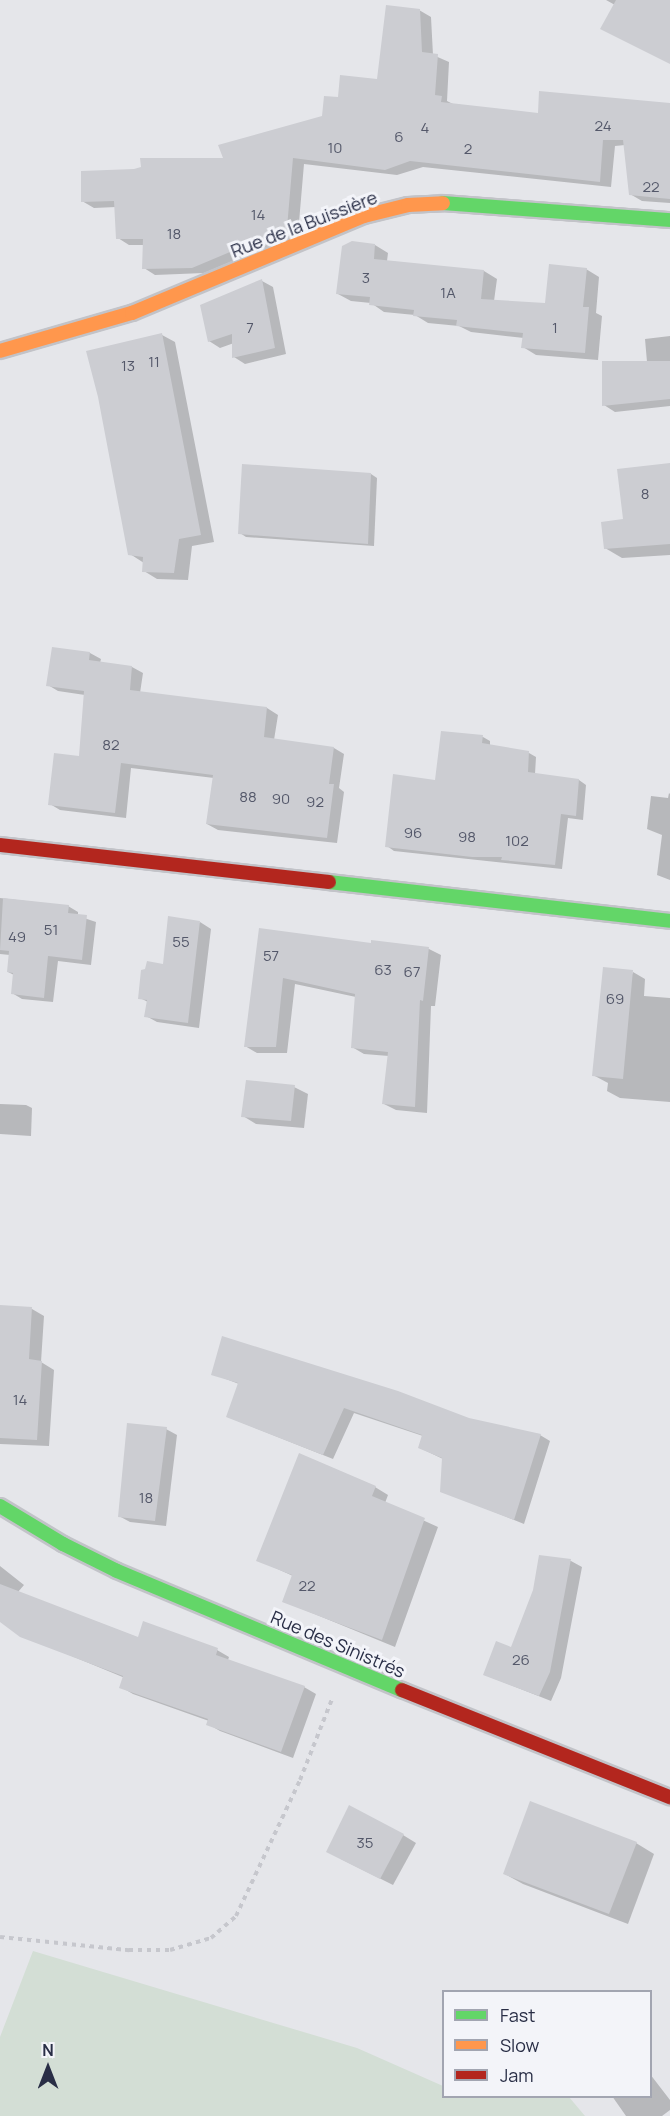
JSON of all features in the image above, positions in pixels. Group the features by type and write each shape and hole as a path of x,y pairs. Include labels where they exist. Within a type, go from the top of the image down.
{"street":[{"name":"Rue de la Buissière","path":"0,351 132,313 364,216 408,205 457,202 670,220"},
{"path":"0,845 670,921"},
{"name":"Rue des Sinistrés","path":"0,1506 63,1544 117,1571 343,1667 670,1797"}],"path":[{"path":"0,1937 129,1950 170,1950 211,1938 236,1916 300,1780 343,1667"}],"shaded area":[{"path":"33,1951 357,2048 442,2086 442,2098 570,2098 585,2116 0,2116 0,2037"}],"building":[{"path":"616,0 670,0 670,64 600,29"},
{"path":"386,5 420,9 422,52 438,54 435,95 442,96 441,102 538,113 539,91 670,103 670,199 629,195 623,140 603,140 600,182 410,161 385,170 293,158 287,228 192,268 142,269 143,239 116,239 114,201 81,202 81,171 134,169 141,167 140,158 223,158 218,145 322,116 324,96 338,97 340,75 377,79"},
{"path":"352,241 375,244 374,259 484,270 481,299 545,303 549,264 587,268 583,307 589,307 585,353 521,348 523,333 456,326 457,320 413,316 414,310 369,305 370,297 336,294 342,246"},
{"path":"262,279 275,348 232,358 232,334 208,342 200,305"},
{"path":"162,333 201,535 179,539 174,573 142,572 143,557 128,555 98,397 86,351"},
{"path":"602,361 670,361 670,399 602,406"},
{"path":"670,463 670,544 604,549 601,522 623,519 617,469"},
{"path":"242,464 371,473 368,544 238,534"},
{"path":"52,647 90,652 89,660 132,666 130,690 267,707 264,737 334,747 329,784 334,784 327,838 206,824 213,775 121,763 115,813 48,805 54,753 79,756 84,691 46,686"},
{"path":"441,731 483,735 482,743 529,751 528,772 579,779 576,816 561,814 555,865 501,860 502,857 472,857 385,847 393,774 435,780"},
{"path":"3,898 69,905 68,913 87,915 82,960 48,956 44,998 11,994 13,973 7,972 9,951 0,950"},
{"path":"168,916 200,921 188,1023 144,1017 147,1000 138,999 141,970 145,969 147,961 163,964"},
{"path":"259,928 371,943 371,940 429,947 423,1001 420,1000 415,1107 382,1104 388,1052 351,1048 355,994 283,978 276,1047 244,1047"},
{"path":"603,967 633,970 623,1079 592,1076"},
{"path":"246,1080 295,1085 291,1121 241,1117"},
{"path":"0,1305 32,1307 29,1359 42,1361 37,1440 0,1438"},
{"path":"222,1336 398,1391 469,1418 541,1434 514,1520 440,1492 442,1458 418,1448 422,1435 344,1408 323,1455 226,1417 238,1383 211,1375"},
{"path":"127,1423 167,1427 155,1521 118,1517"},
{"path":"299,1453 376,1486 372,1496 425,1518 382,1640 282,1602 292,1575 256,1561"},
{"path":"539,1555 571,1559 550,1672 539,1696 483,1675 496,1641 511,1647 533,1590"},
{"path":"0,1584 138,1637 143,1621 218,1648 216,1655 305,1686 281,1752 206,1725 208,1719 119,1688 123,1676 20,1637 0,1622"},
{"path":"530,1801 637,1842 609,1914 503,1874"},
{"path":"349,1805 404,1834 380,1879 326,1852"}],"traffic: fast":[{"path":"443,203 670,220"},
{"path":"329,882 670,921"},
{"path":"0,1506 63,1544 117,1571 402,1690"}],"traffic: slow":[{"path":"0,351 132,313 364,216 408,205 443,203"}],"traffic: jam":[{"path":"0,845 329,882"},
{"path":"402,1690 670,1797"}]}
